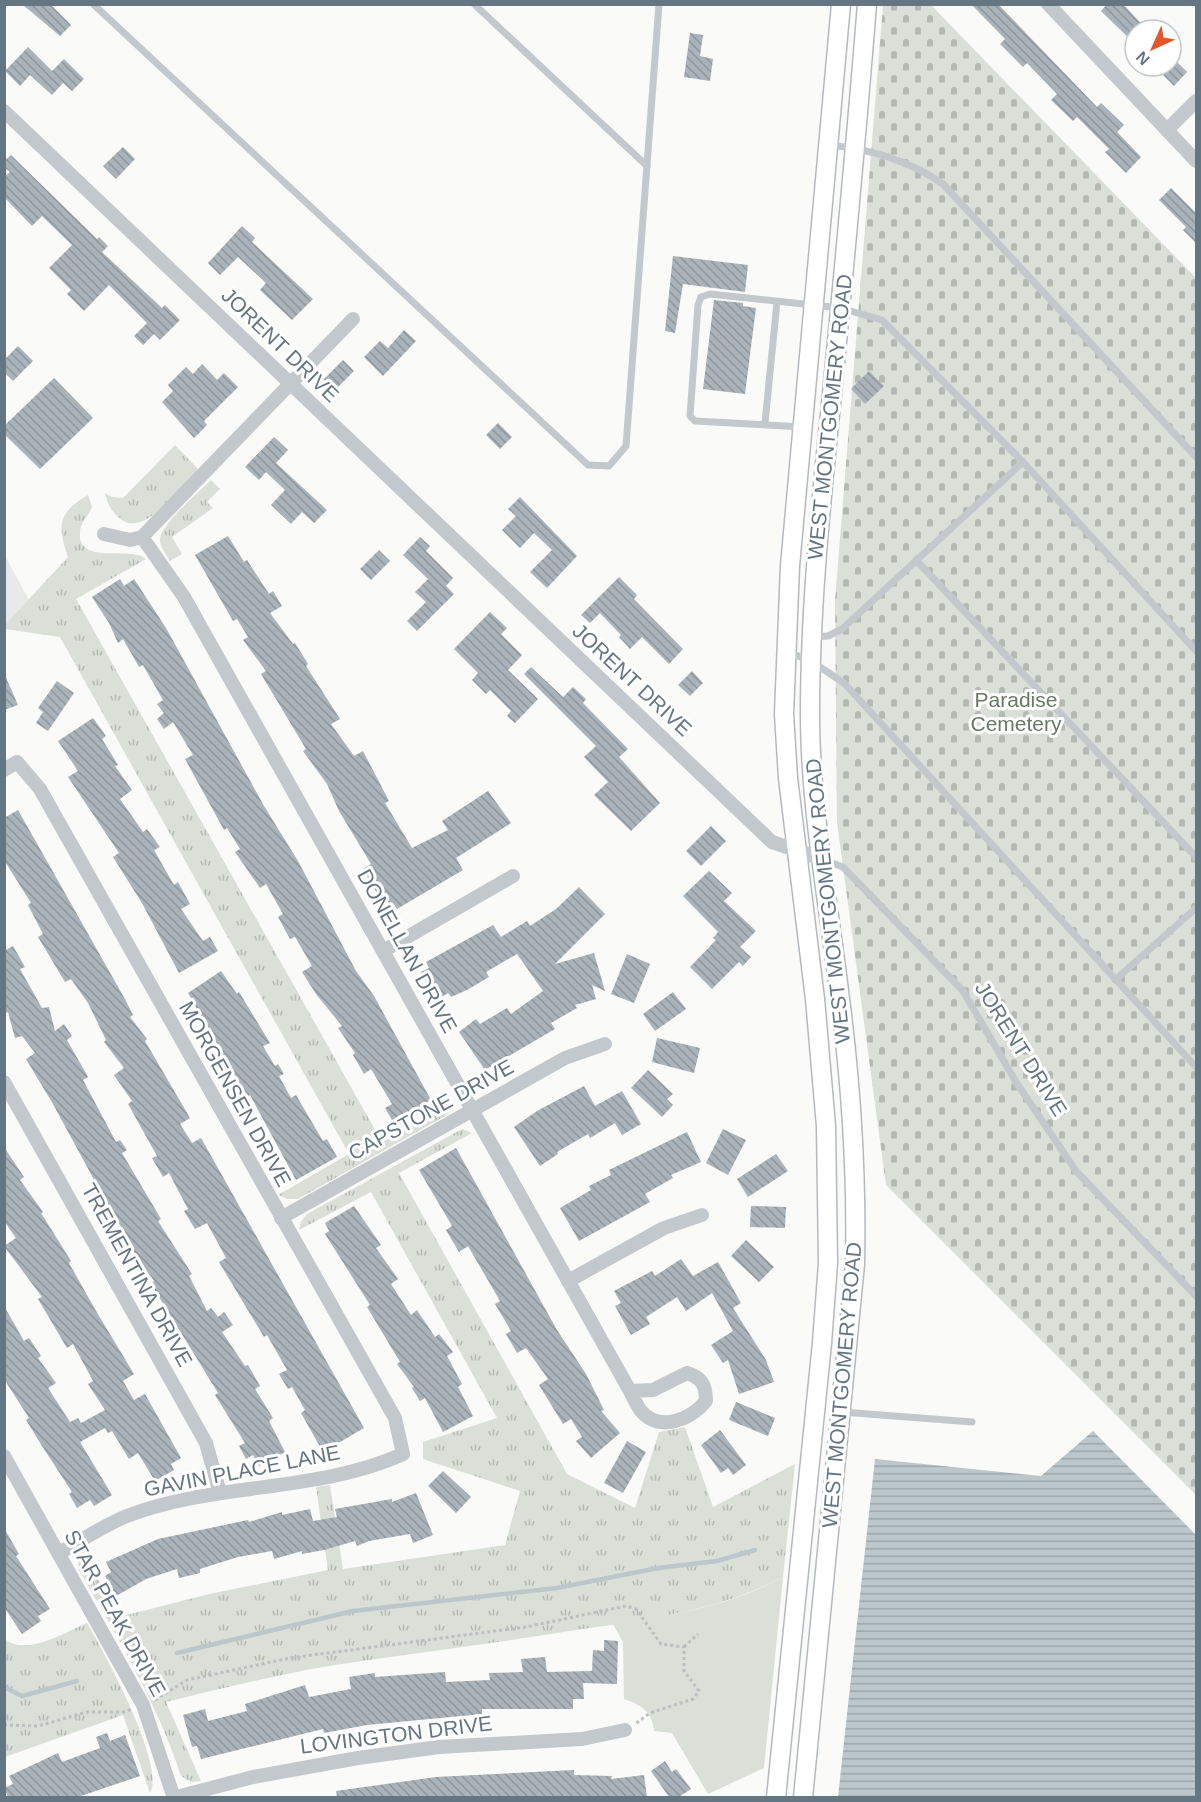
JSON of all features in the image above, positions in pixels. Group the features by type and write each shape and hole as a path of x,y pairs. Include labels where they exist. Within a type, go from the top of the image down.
{"main road":[{"name":"WEST MONTGOMERY ROAD","path":"776,1797 821,1355 828,1263 826,1126 815,999 795,850 784,714 785,651 790,566 842,4"},
{"name":"WEST MONTGOMERY ROAD","path":"802,1797 855,1264 856,1190 840,995 812,780 811,661 815,567 856,148 867,4"}],"street":[{"path":"1050,5 1197,161"},
{"path":"1167,130 1197,101"},
{"name":"JORENT DRIVE","path":"4,111 772,842 822,859"},
{"path":"104,534 130,540 142,537 353,320"},
{"name":"DONELLAN DRIVE","path":"142,537 184,597 641,1411 655,1421 674,1422 697,1412 706,1401 706,1389 698,1377 687,1372 653,1390 630,1391"},
{"name":"MORGENSEN DRIVE","path":"4,770 17,762 40,789 395,1418 403,1454"},
{"path":"383,951 513,876"},
{"name":"CAPSTONE DRIVE","path":"281,1218 565,1058 605,1044"},
{"name":"TREMENTINA DRIVE","path":"4,1082 206,1443 220,1493"},
{"path":"568,1281 664,1228 702,1215"},
{"name":"GAVIN PLACE LANE","path":"59,1553 127,1516 220,1493 371,1468 403,1454"},
{"name":"STAR PEAK DRIVE","path":"4,1456 143,1705 174,1797"},
{"name":"LOVINGTON DRIVE","path":"174,1797 253,1777 358,1758 439,1747 582,1739 626,1730"}],"lane":[{"path":"93,4 588,465 609,466 626,446 659,4"},
{"path":"474,4 647,166"},
{"path":"830,145 856,148 918,167 943,184 1197,457"},
{"path":"803,427 765,423 694,421 690,417 698,305 701,297 710,294 840,308 882,320 1023,462 1197,651"},
{"path":"765,423 777,302"},
{"path":"812,637 828,636 842,629 1023,462"},
{"path":"916,560 1197,858"},
{"path":"785,651 811,661 844,683 1197,1067"},
{"name":"JORENT DRIVE","path":"822,859 843,867 963,991 1016,1082 1076,1171 1197,1296"},
{"path":"1115,980 1197,908"},
{"path":"842,1412 972,1422"}],"path":[{"path":"4,1725 38,1726 87,1712 124,1712 166,1695 187,1680 201,1676 345,1650 526,1627 626,1606 636,1609 661,1644 684,1647"},
{"path":"626,1730 650,1713 687,1702 697,1696 698,1686 684,1671 684,1647 698,1634"}],"shaded area":[{"path":"4,554 29,600 5,625 4,625"},
{"path":"1093,1431 1196,1535 1196,1797 838,1797 875,1459 1041,1476"}],"green space":[{"name":"Paradise Cemetery","path":"883,5 931,5 1196,278 1196,1495 886,1185 837,822 835,601"},
{"path":"175,445 198,469 174,497 153,516 132,523 122,520 110,508 105,493 112,497 123,498"},
{"path":"211,480 220,489 207,502 213,508 172,537 182,554 170,561 161,545 162,533 173,517"},
{"path":"88,495 92,507 81,525 80,532 81,542 87,549 95,552 138,555 146,559 76,599 382,1142 454,1102 451,1110 445,1116 298,1199 287,1199 278,1195 349,1154 60,637 5,629 5,625 68,557 62,537 63,521 71,508"},
{"path":"462,1129 472,1133 399,1173 567,1474 635,1508 659,1432 685,1427 713,1507 795,1464 783,1577 727,1600 670,1615 313,1669 166,1702 201,1781 191,1782 181,1776 148,1696 79,1570 78,1560 83,1551 119,1617 209,1594 328,1570 316,1487 330,1485 343,1569 505,1545 520,1491 423,1459 423,1442 497,1418 371,1192 299,1230 307,1214"},
{"path":"783,1577 764,1768 708,1794 672,1733 654,1731 651,1719 645,1710 624,1699 623,1642 613,1624 700,1608 742,1596"},
{"path":"87,1623 119,1682 142,1735 153,1779 150,1793 123,1715 5,1757 5,1639 14,1644 35,1644"}],"building":[{"path":"22,4 50,4 71,25 60,36"},
{"path":"971,4 998,4 1097,107 1101,103 1124,125 1117,132 1141,157 1126,173 1105,152 1109,149 1077,117 1073,121 1051,100 1057,94 1027,63 1023,67 1000,44 1005,39"},
{"path":"1107,4 1123,4 1136,18 1123,18 1123,32 1101,11"},
{"path":"690,33 703,35 700,56 713,59 710,81 684,77"},
{"path":"28,47 52,71 64,59 84,79 72,91 63,83 52,95 30,75 20,86 5,71"},
{"path":"1166,78 1181,78 1174,86"},
{"path":"123,147 135,159 116,179 103,166"},
{"path":"11,155 97,239 99,237 108,246 102,252 162,308 165,305 180,320 160,340 154,334 143,345 134,336 147,323 109,285 84,311 67,294 71,290 49,268 72,245 42,216 32,226 4,197 4,177 10,172 4,167 4,161"},
{"path":"1171,188 1197,214 1197,244 1183,230 1186,227 1159,200"},
{"path":"242,226 255,238 252,242 313,299 292,320 260,290 266,283 238,257 220,275 208,263"},
{"path":"673,256 748,265 745,292 683,284 675,333 665,331"},
{"path":"714,300 743,303 743,306 756,308 745,394 703,389"},
{"path":"404,330 416,341 383,376 364,357 380,341 388,348"},
{"path":"18,346 33,361 13,381 4,372 4,360"},
{"path":"343,360 354,371 334,391 323,380"},
{"path":"202,364 217,380 224,373 238,387 204,421 207,425 194,438 162,402 173,391 168,385 186,367 193,374"},
{"path":"869,371 884,386 865,404 851,389"},
{"path":"54,378 93,418 40,469 4,434 4,426"},
{"path":"498,423 512,437 500,449 486,435"},
{"path":"274,437 288,450 276,463 327,510 314,523 302,512 291,524 271,505 285,490 266,472 259,480 245,467"},
{"path":"520,497 577,556 547,588 530,572 552,550 534,533 520,548 502,530 516,516 508,509"},
{"path":"228,536 244,562 247,560 269,594 273,591 282,606 270,613 293,644 295,643 308,664 306,666 340,719 331,724 354,756 363,751 389,801 385,803 412,848 448,830 442,821 488,791 511,823 456,858 463,870 397,909 393,903 385,907 363,869 371,864 339,811 327,784 303,751 306,749 261,674 266,671 243,640 248,637 237,619 233,621 195,555"},
{"path":"420,537 430,546 426,551 453,578 446,586 454,594 417,631 407,621 426,602 415,592 428,579 403,555"},
{"path":"379,550 390,561 371,580 360,569"},
{"path":"619,577 637,595 634,599 683,649 669,664 642,637 630,649 619,637 621,635 600,613 590,623 581,615"},
{"path":"120,579 124,586 134,579 166,628 264,806 298,861 356,971 374,996 431,1100 420,1106 423,1111 396,1127 385,1108 392,1104 371,1069 364,1074 353,1055 355,1053 338,1028 342,1026 316,994 302,972 312,966 295,937 290,939 278,917 283,914 266,884 260,888 235,852 240,849 227,828 224,830 185,759 193,755 173,722 164,729 157,719 164,713 157,704 163,700 143,665 139,667 123,639 118,643 109,623 92,597"},
{"path":"490,612 507,628 501,634 522,655 508,670 538,699 515,723 507,716 511,711 490,690 486,694 472,680 478,673 454,649"},
{"path":"531,667 563,697 573,687 586,699 583,703 628,749 619,757 660,803 631,831 594,795 608,782 584,757 596,746 524,674"},
{"path":"692,671 703,683 690,696 678,685"},
{"path":"4,673 18,705 4,710"},
{"path":"57,681 74,693 48,731 36,723 43,712 38,708"},
{"path":"93,718 106,736 102,739 118,765 115,766 132,790 120,799 143,832 147,829 160,847 154,850 174,885 178,882 190,904 181,909 203,941 210,937 218,951 179,973 142,903 113,857 119,853 68,777 78,771 58,741"},
{"path":"18,810 126,1001 133,1015 130,1017 147,1039 145,1041 190,1118 180,1124 192,1143 201,1138 364,1428 323,1452 301,1413 305,1410 292,1387 288,1389 279,1374 287,1370 267,1335 264,1337 219,1262 226,1258 207,1223 195,1229 184,1211 188,1209 169,1173 163,1177 152,1158 157,1156 128,1104 132,1101 114,1075 124,1068 104,1042 106,1040 88,1003 71,979 65,982 38,937 43,934 28,905 31,903 4,860 4,818"},
{"path":"711,826 726,841 701,866 686,851"},
{"path":"709,871 732,893 724,901 756,931 740,947 751,957 743,966 739,962 712,989 690,967 716,940 713,938 718,932 683,896"},
{"path":"579,887 605,914 555,964 594,953 605,991 592,985 596,999 575,1005 577,1008 551,1023 555,1029 485,1070 459,1032 476,1019 480,1024 507,1008 511,1014 543,991 517,954 486,972 489,977 467,990 451,997 448,993 437,1000 421,972 429,968 426,962 493,925 501,937 527,921 530,926 556,909"},
{"path":"13,946 25,967 20,969 42,1008 49,1007 55,1031 64,1024 72,1036 67,1040 88,1077 83,1080 116,1142 120,1140 127,1150 122,1153 161,1219 158,1221 192,1274 189,1276 207,1311 211,1308 218,1317 224,1312 233,1325 222,1332 245,1366 248,1365 260,1386 255,1389 273,1418 269,1421 285,1452 259,1466 253,1455 246,1459 239,1446 245,1443 215,1395 218,1393 151,1284 154,1281 131,1248 134,1247 111,1211 26,1059 35,1053 22,1036 15,1038 8,1012 4,1014 4,951"},
{"path":"627,954 650,964 634,1003 611,994"},
{"path":"221,971 237,994 239,992 270,1043 263,1046 275,1066 278,1064 284,1074 279,1076 291,1098 296,1095 323,1141 327,1139 337,1157 296,1180 250,1095 248,1096 240,1084 188,993"},
{"path":"673,992 686,1009 655,1031 643,1014"},
{"path":"657,1038 700,1048 694,1073 652,1062"},
{"path":"648,1070 673,1094 667,1099 673,1105 662,1117 631,1088"},
{"path":"584,1086 595,1106 622,1091 641,1124 622,1135 615,1123 590,1138 588,1134 557,1152 558,1154 540,1166 514,1127 537,1111"},
{"path":"723,1129 746,1140 728,1175 706,1163"},
{"path":"687,1132 701,1162 671,1175 673,1178 645,1194 650,1202 579,1241 560,1208 591,1190 589,1186 611,1175 609,1170"},
{"path":"4,1147 24,1177 20,1180 43,1212 41,1213 71,1261 69,1263 134,1374 123,1381 134,1400 145,1394 181,1458 171,1464 174,1470 155,1481 138,1453 129,1459 112,1431 108,1433 105,1428 80,1442 112,1495 94,1506 90,1500 77,1508 69,1494 72,1492 26,1420 29,1418 4,1379 4,1306 24,1341 29,1338 41,1356 38,1358 56,1383 48,1388 70,1422 78,1418 81,1423 105,1410 88,1384 93,1381 73,1344 67,1348 38,1299 42,1297 4,1246 16,1238 4,1221"},
{"path":"456,1148 557,1330 586,1374 604,1410 601,1411 620,1433 591,1458 576,1441 582,1437 571,1419 563,1424 539,1385 548,1379 526,1348 517,1353 506,1334 511,1331 495,1304 500,1301 468,1246 459,1252 446,1230 452,1226 419,1170"},
{"path":"776,1154 788,1171 748,1197 737,1179"},
{"path":"354,1206 381,1245 376,1248 398,1279 391,1284 411,1315 417,1310 435,1337 439,1334 453,1352 447,1356 462,1384 458,1387 473,1416 443,1432 425,1398 420,1401 412,1388 414,1387 397,1364 400,1362 367,1307 370,1305 325,1234 329,1231 325,1223"},
{"path":"751,1206 786,1207 785,1228 750,1227"},
{"path":"746,1240 774,1267 759,1282 731,1256"},
{"path":"681,1259 693,1276 718,1262 741,1303 733,1308 766,1360 774,1382 739,1394 728,1360 723,1363 711,1345 733,1331 712,1293 686,1311 677,1297 646,1317 650,1324 631,1335 615,1306 621,1303 614,1291 652,1271 655,1276"},
{"path":"736,1402 775,1418 768,1436 729,1420"},
{"path":"720,1430 746,1465 733,1475 728,1468 721,1473 701,1445"},
{"path":"627,1441 646,1452 623,1493 604,1483"},
{"path":"443,1471 471,1497 456,1513 428,1486"},
{"path":"416,1493 433,1535 413,1543 410,1534 369,1541 357,1546 355,1541 324,1550 302,1554 302,1551 274,1559 272,1551 238,1557 200,1569 200,1573 179,1578 177,1569 146,1579 116,1596 105,1576 111,1572 106,1562 158,1539 248,1520 249,1522 282,1512 282,1515 310,1509 313,1521 337,1517 335,1509 392,1499 392,1502"},
{"path":"4,1528 19,1554 16,1556 50,1609 38,1616 41,1621 22,1634 4,1607"},
{"path":"604,1640 618,1641 617,1684 583,1683 584,1699 573,1699 573,1709 482,1709 482,1714 367,1725 324,1733 323,1729 201,1759 197,1746 192,1747 183,1715 205,1709 208,1721 247,1711 245,1704 305,1685 309,1697 351,1689 349,1677 375,1673 375,1677 445,1672 446,1682 490,1680 489,1673 523,1672 521,1659 545,1657 547,1672 592,1671 593,1650 604,1651"},
{"path":"107,1733 110,1741 125,1735 140,1776 78,1797 8,1797 4,1788 13,1784 9,1776 58,1753 62,1762 100,1748 96,1737"},
{"path":"665,1761 672,1772 676,1769 691,1789 679,1797 669,1797 651,1771"},
{"path":"574,1770 574,1775 612,1776 611,1779 644,1775 647,1797 337,1797 336,1791 436,1777"}],"waterway":[{"path":"177,1653 353,1611 557,1588 658,1568 717,1561 755,1550"},
{"path":"4,1687 22,1696 77,1681"}]}
